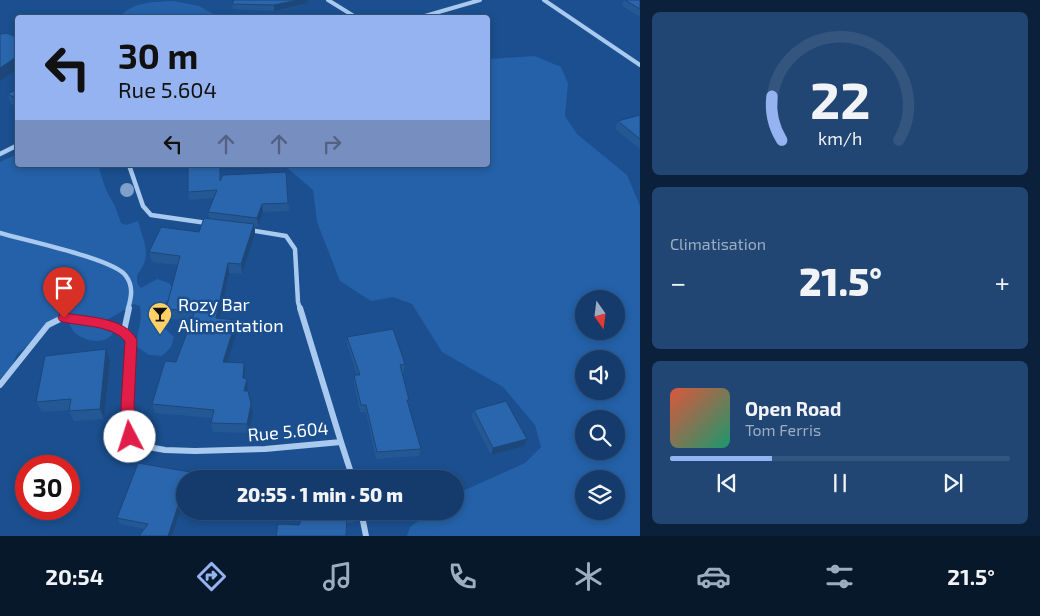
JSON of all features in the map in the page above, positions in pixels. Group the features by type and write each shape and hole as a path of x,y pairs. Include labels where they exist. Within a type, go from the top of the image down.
{"street":[{"path":"328,0 352,15"},
{"path":"428,15 480,0"},
{"path":"544,0 640,65"},
{"path":"0,154 15,146"},
{"path":"130,167 143,206 152,215 218,224"},
{"name":"Rue 5.604","path":"124,331 131,340 128,423 130,437 134,443 144,447 191,452 254,450 341,442 298,302 295,249 286,236 245,228"},
{"path":"0,233 108,263 126,275 132,292 124,331 77,319 58,320 48,325 0,385"},
{"path":"341,442 350,470"},
{"path":"363,520 366,536"}],"shaded area":[{"path":"174,1 199,6 215,15 122,15 131,8 152,2"},
{"path":"535,56 561,67 568,83 565,116 577,134 627,175 640,206 640,536 407,536 410,527 420,520 464,520 464,490 525,463 541,447 535,425 503,387 442,352 412,304 393,297 371,301 340,281 317,222 313,190 286,167 490,167 490,59"},
{"path":"15,155 15,167 99,167 106,190 115,206 121,223 126,225 138,221 145,243 146,255 142,268 137,275 137,283 141,288 157,279 169,283 175,292 164,304 169,314 162,326 174,337 171,347 162,356 149,355 137,347 141,312 140,306 134,304 97,324 98,327 113,333 105,340 88,340 74,332 68,321 54,322 17,354 11,368 0,379 0,162"}],"building":[{"path":"234,0 298,0 274,5 232,4"},
{"path":"625,0 640,0 640,9"},
{"path":"7,33 15,37 15,58 0,68 0,34"},
{"path":"15,90 15,98 7,94"},
{"path":"640,115 640,139 618,121"},
{"path":"188,167 220,167 220,181 223,175 286,172 288,203 262,204 257,218 208,212 217,190 188,192"},
{"path":"204,218 254,224 241,264 228,263 216,318 236,320 223,362 244,363 243,378 247,379 244,391 248,391 251,404 247,424 211,423 214,410 152,404 165,361 176,362 195,311 166,309 180,256 149,252 161,227 199,232"},
{"path":"393,329 405,364 400,365 409,400 407,400 421,449 377,452 366,405 361,405 354,375 360,375 347,337"},
{"path":"106,349 100,409 69,411 71,399 36,402 45,356"},
{"path":"506,401 527,439 493,448 474,410"},
{"path":"138,463 178,470 176,470 176,512 168,536 139,536 148,524 117,518"},
{"path":"301,520 347,520 346,536 276,536 278,524 299,525"}],"place":[{"name":"Rozy Bar Alimentation","path":"160,335"}],"route":[{"path":"64,318 111,326 124,331 131,340 128,406 130,437"}]}
